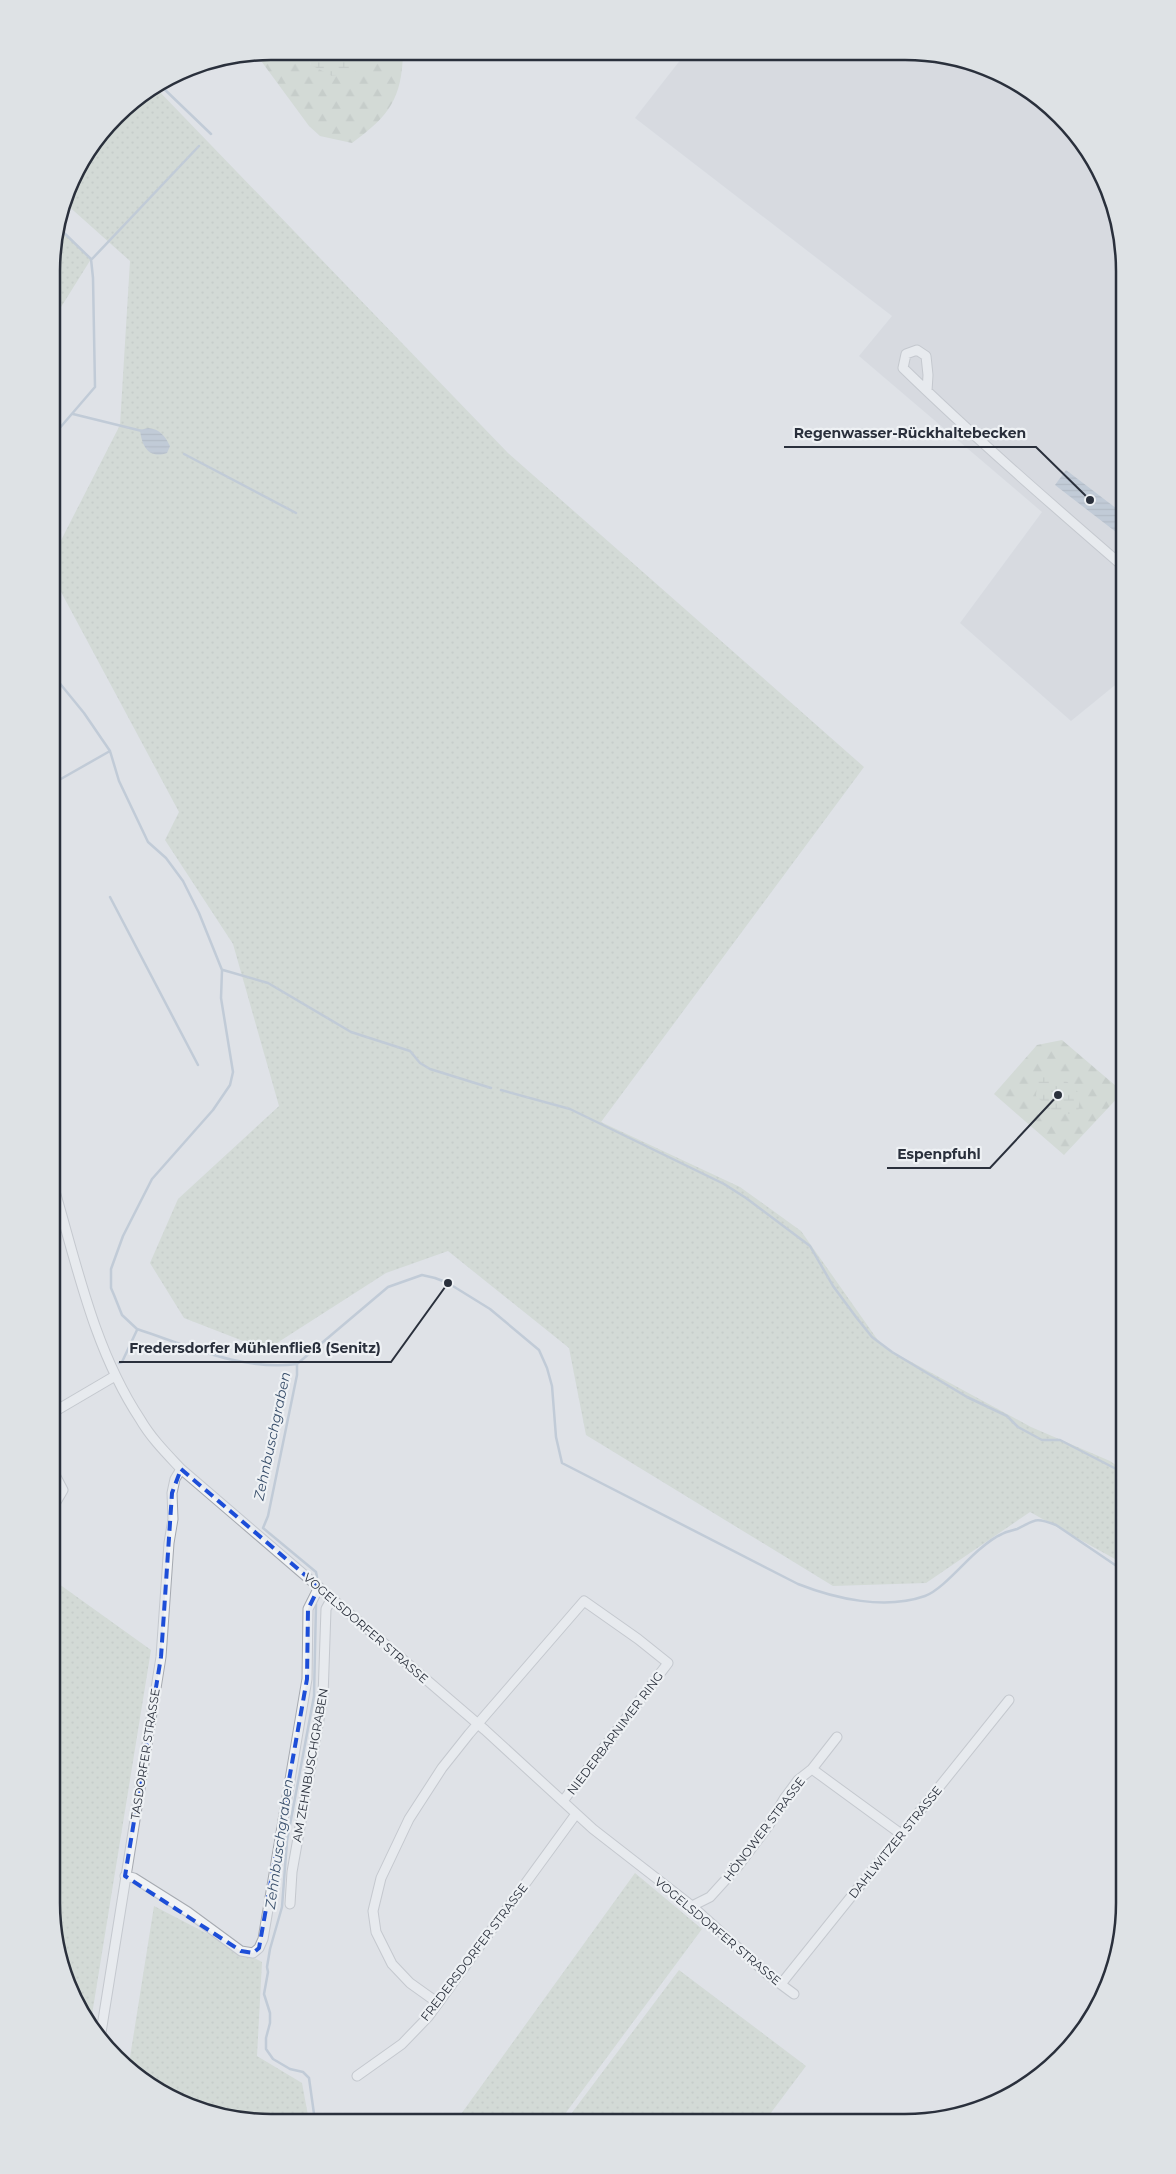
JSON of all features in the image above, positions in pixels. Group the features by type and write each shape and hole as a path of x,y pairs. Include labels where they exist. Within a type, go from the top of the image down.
{"street":[{"path":"926,391 1116,560"},
{"name":"VOGELSDORFER STRASSE","path":"60,1207 94,1322 115,1376 144,1426 181,1469 319,1586 477,1724 576,1814 692,1906 794,1994"},
{"path":"60,1408 115,1376"},
{"name":"TASDORFER STRASSE","path":"102,2028 161,1657 168,1543 173,1520 172,1493 175,1479 181,1469"},
{"name":"AM ZEHNBUSCHGRABEN","path":"125,1876 134,1878 188,1912 240,1951 253,1953 259,1948 263,1940 307,1679 308,1609 312,1597 319,1586"},
{"name":"AM ZEHNBUSCHGRABEN","path":"290,1904 295,1851 323,1697 325,1616 326,1609 332,1598"},
{"name":"NIEDERBARNIMER RING","path":"477,1724 584,1601 668,1663 563,1801"},
{"name":"DAHLWITZER STRASSE","path":"781,1984 1009,1700"},
{"path":"438,2003 410,1984 392,1964 376,1932 374,1911 380,1878 409,1819 421,1798 477,1724"},
{"name":"HÖNOWER STRASSE","path":"692,1906 710,1898 739,1865 769,1825 798,1780 812,1769 837,1737"},
{"name":"HÖNOWER STRASSE","path":"812,1769 901,1834"},
{"name":"FREDERSDORFER STRASSE","path":"357,2076 402,2044 438,2003 576,1814"}],"highlighted area":[{"path":"181,1469 319,1587 308,1609 307,1679 259,1948 253,1953 241,1951 125,1876 161,1657 172,1493"}],"shaded area":[{"path":"680,60 919,60 973,71 1010,88 1044,112 1064,132 1080,154 1088,166 1105,203 1116,257 1116,684 1071,721 960,623 1042,512 859,356 892,316 635,118"}],"green space":[{"path":"260,60 309,60 311,65 334,60 402,60 400,82 391,105 375,124 352,143 320,136 309,126"},
{"path":"309,60 360,60 355,72 332,76 311,65"},
{"path":"160,92 508,453 864,767 601,1122 740,1187 801,1231 882,1346 1031,1427 1116,1465 1116,1560 1030,1512 926,1583 833,1586 586,1435 569,1348 448,1251 386,1273 266,1350 184,1318 150,1263 178,1199 279,1106 233,944 165,840 179,812 60,590 60,542 120,425 130,261 70,207 88,166 112,132 132,112"},
{"path":"64,232 91,259 60,309 60,257"},
{"path":"1062,1040 1116,1086 1116,1099 1064,1155 994,1094 1037,1045"},
{"path":"1060,1075 1080,1094 1078,1115 1054,1112 1036,1096 1037,1076"},
{"path":"60,1585 151,1650 92,2014 71,1971 60,1917"},
{"path":"635,1873 702,1929 565,2114 461,2114"},
{"path":"154,1906 262,1962 257,2056 302,2083 308,2114 257,2114 203,2103 166,2086 130,2060"},
{"path":"679,1970 806,2066 770,2114 571,2114"}],"water":[{"path":"148,428 159,431 164,436 170,446 167,453 155,454 148,450 143,442 140,430"},
{"path":"1066,470 1116,508 1116,532 1055,485"}],"waterway":[{"path":"164,89 211,134"},
{"path":"92,259 199,146"},
{"path":"60,428 95,387 91,259 64,232"},
{"path":"73,414 142,431"},
{"path":"184,454 296,513"},
{"path":"60,684 84,713 110,751 119,781 148,842 166,858 183,881 199,913 222,970 221,998 233,1072 230,1085 213,1110 152,1179 123,1236 111,1269 111,1288 122,1315 137,1329 235,1360 256,1364 297,1364 388,1287 422,1275 435,1278 448,1283 490,1309 539,1350 552,1386 556,1437 562,1463 798,1584 828,1594 861,1601 894,1602 910,1600 925,1596 939,1588 974,1554 997,1537 1039,1520 1056,1525 1116,1566"},
{"path":"60,779 110,751"},
{"path":"110,897 198,1065"},
{"path":"223,970 268,983 351,1032 410,1051 420,1063 430,1069 491,1088"},
{"path":"501,1090 570,1109 724,1184 746,1198 810,1246 833,1286 856,1317 872,1337 892,1352 967,1397 1007,1416 1018,1427 1042,1440 1060,1440 1116,1469"},
{"path":"119,1363 122,1362 137,1330"},
{"name":"Zehnbuschgraben","path":"297,1364 297,1375 268,1516 263,1528 316,1572 317,1577"},
{"name":"Zehnbuschgraben","path":"314,2114 309,2078 303,2072 290,2069 273,2059 266,2049 270,2013 264,1994 270,1949 282,1907 287,1841 314,1696 316,1604"}],"place":[{"name":"Regenwasser-Rückhaltebecken","path":"1090,500"},
{"name":"Espenpfuhl","path":"1058,1095"},
{"name":"Fredersdorfer Mühlenfließ (Senitz)","path":"448,1283"}]}
